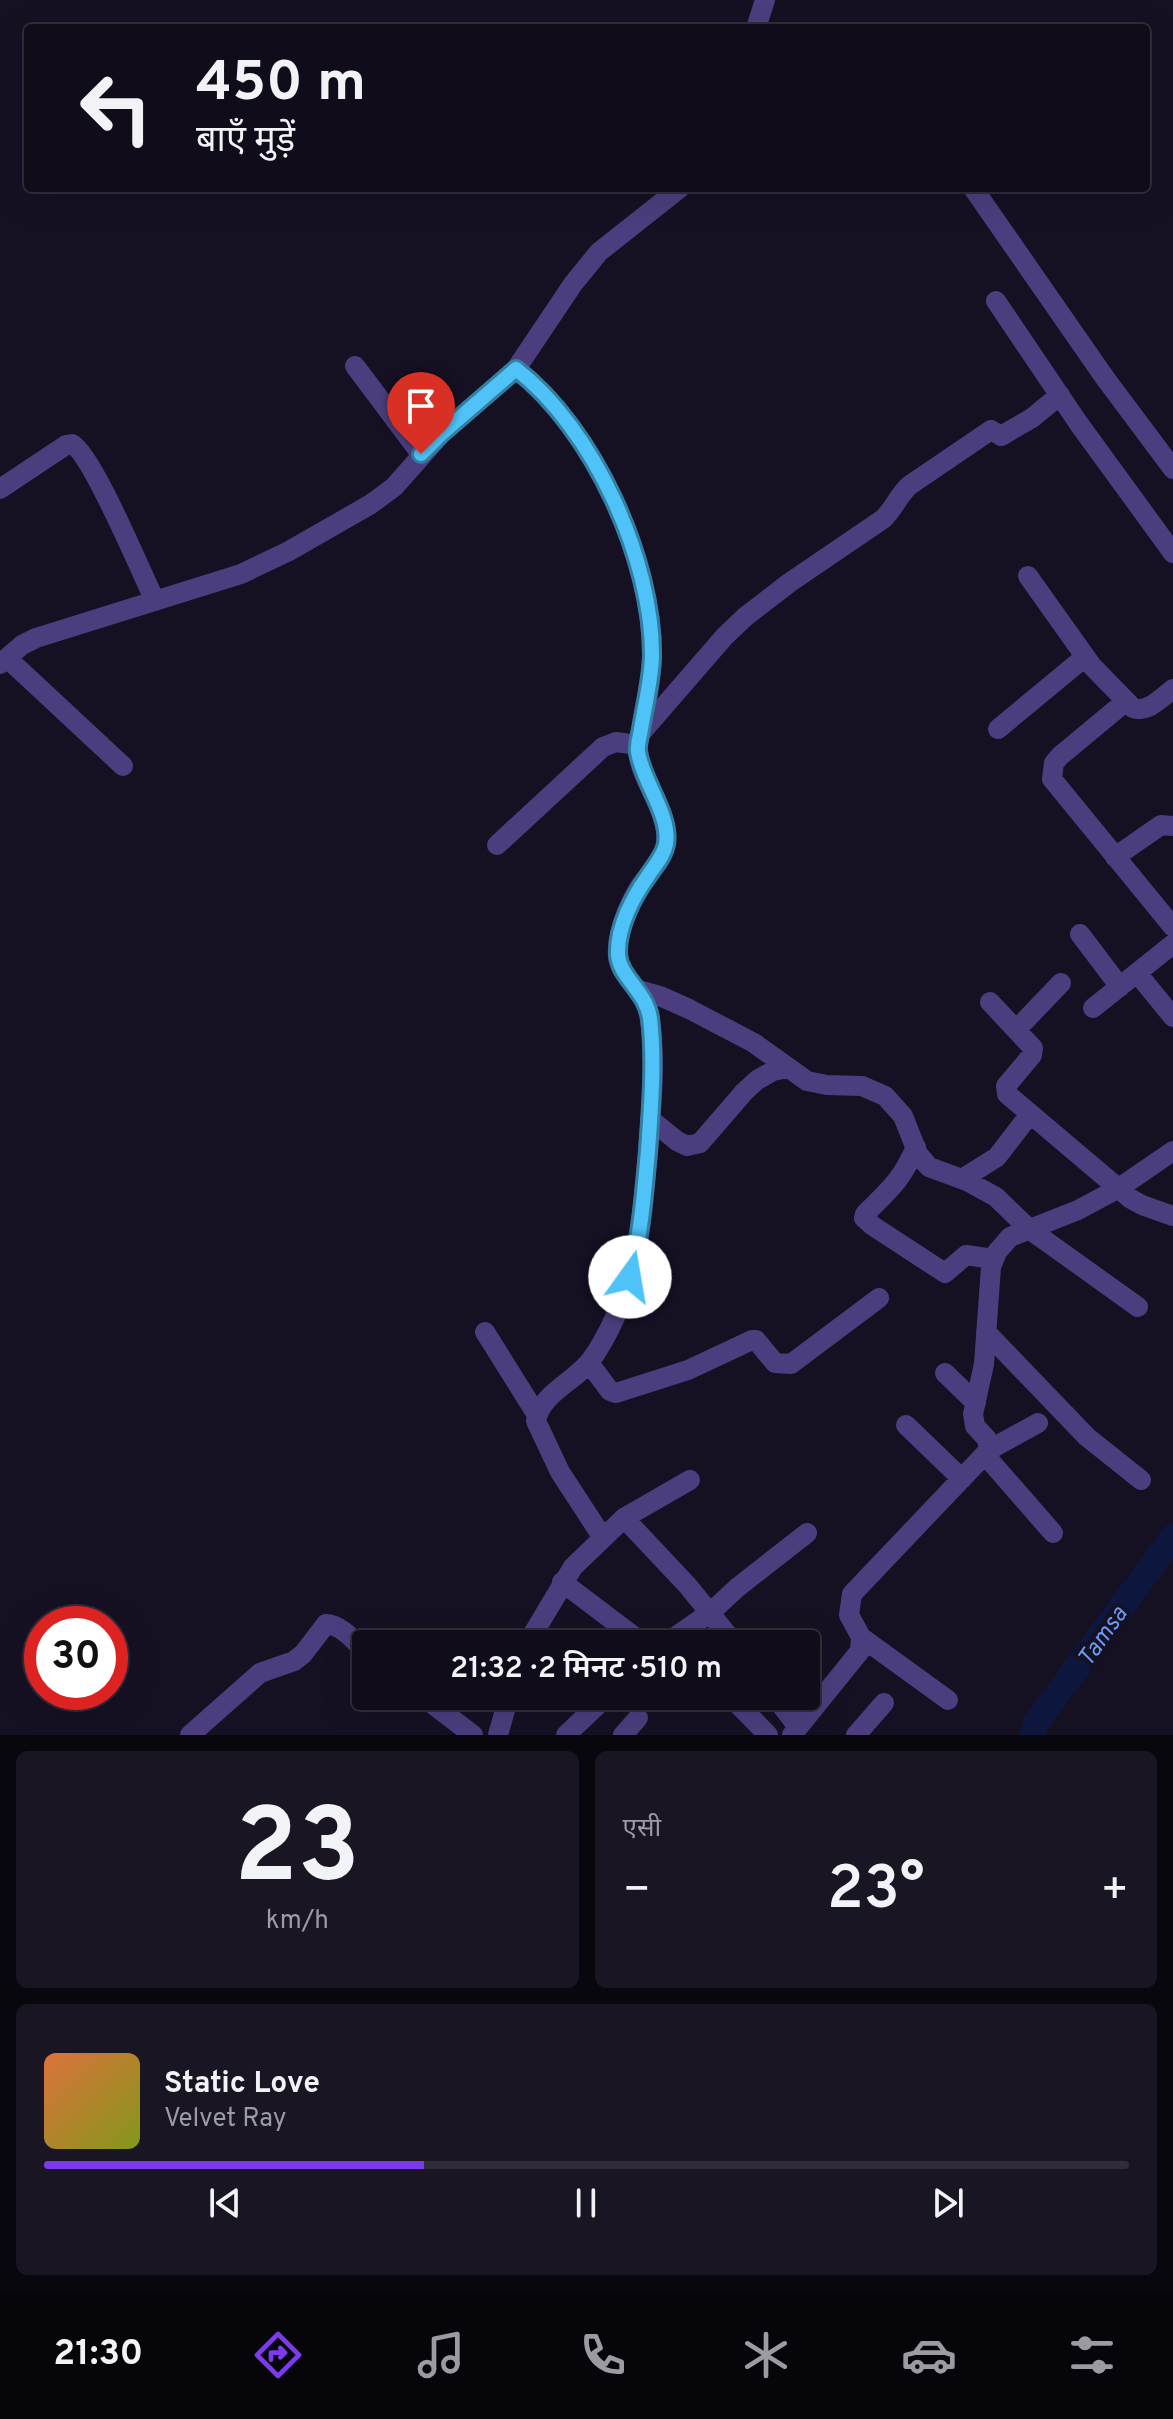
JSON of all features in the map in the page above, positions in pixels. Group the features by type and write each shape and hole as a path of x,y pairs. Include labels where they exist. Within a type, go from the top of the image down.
{"street":[{"path":"757,24 765,0"},
{"path":"123,766 4,661 22,645 36,638 241,574 289,551 371,504 394,487 441,434 516,369 573,284 599,252 675,192"},
{"path":"976,192 1105,378 1173,469"},
{"path":"996,301 1173,553"},
{"path":"355,366 421,454"},
{"path":"516,369 538,386 580,439 610,491 637,561 652,642 651,670 638,753 663,821 667,843 633,900 618,949 619,963 639,990 650,1019 650,1119 638,1244 630,1277 594,1355 546,1402 537,1415"},
{"path":"497,845 603,747 616,742 639,740 725,636 763,602 883,519 910,485 991,430 1001,436 1027,422 1060,395"},
{"path":"0,489 66,445 78,447 98,480 155,601"},
{"path":"1028,576 1085,657 1125,702 1133,708 1146,709 1173,689"},
{"path":"998,729 1085,657"},
{"path":"1125,702 1060,756 1052,771 1052,779 1173,927"},
{"path":"1115,857 1161,825 1173,826"},
{"path":"1080,934 1120,987"},
{"path":"1093,1008 1173,944"},
{"path":"1137,973 1173,1017"},
{"path":"1016,1030 1061,983"},
{"path":"639,990 689,1009 754,1043 807,1081 862,1086 885,1096 903,1116 916,1147 929,1167 962,1179 996,1197 1029,1229 1138,1307"},
{"path":"990,1002 1034,1051 1009,1082 1005,1090 1007,1094 1142,1205 1173,1216"},
{"path":"650,1119 687,1146 700,1143 751,1086 773,1071 788,1068"},
{"path":"962,1179 997,1157 1030,1114"},
{"path":"916,1147 900,1179 864,1218 945,1273 966,1255 993,1259"},
{"path":"1053,1533 987,1453 987,1439 973,1420 984,1364 993,1259 1010,1237 1078,1210 1119,1188 1173,1151"},
{"path":"594,1355 610,1391 616,1393 688,1370 752,1340 756,1340 775,1363 791,1364 879,1298"},
{"path":"987,1318 1087,1437 1141,1480"},
{"path":"485,1332 537,1415 537,1426 555,1464 603,1538"},
{"path":"945,1373 976,1403"},
{"path":"948,1700 861,1637 849,1615 852,1594 987,1453 1038,1423"},
{"path":"906,1425 962,1479"},
{"path":"535,1630 573,1567 624,1518 690,1480"},
{"path":"624,1518 724,1630"},
{"path":"685,1630 807,1533"},
{"path":"562,1582 625,1630"},
{"path":"190,1735 260,1673 294,1661 303,1654 326,1624 339,1628 352,1640"},
{"path":"782,1710 795,1731 860,1651 861,1637"},
{"path":"857,1735 884,1703"},
{"path":"440,1710 473,1735"},
{"path":"499,1735 505,1710"},
{"path":"566,1735 592,1710"},
{"path":"744,1710 768,1735"},
{"path":"623,1735 638,1718"}],"waterway":[{"name":"Tamsa","path":"1032,1735 1036,1723 1173,1537"}],"route":[{"path":"421,454 516,369 538,386 580,439 620,512 637,561 652,642 651,670 638,753 663,821 667,843 633,900 618,949 623,971 639,990 648,1009 652,1069 641,1225 630,1277"}]}
